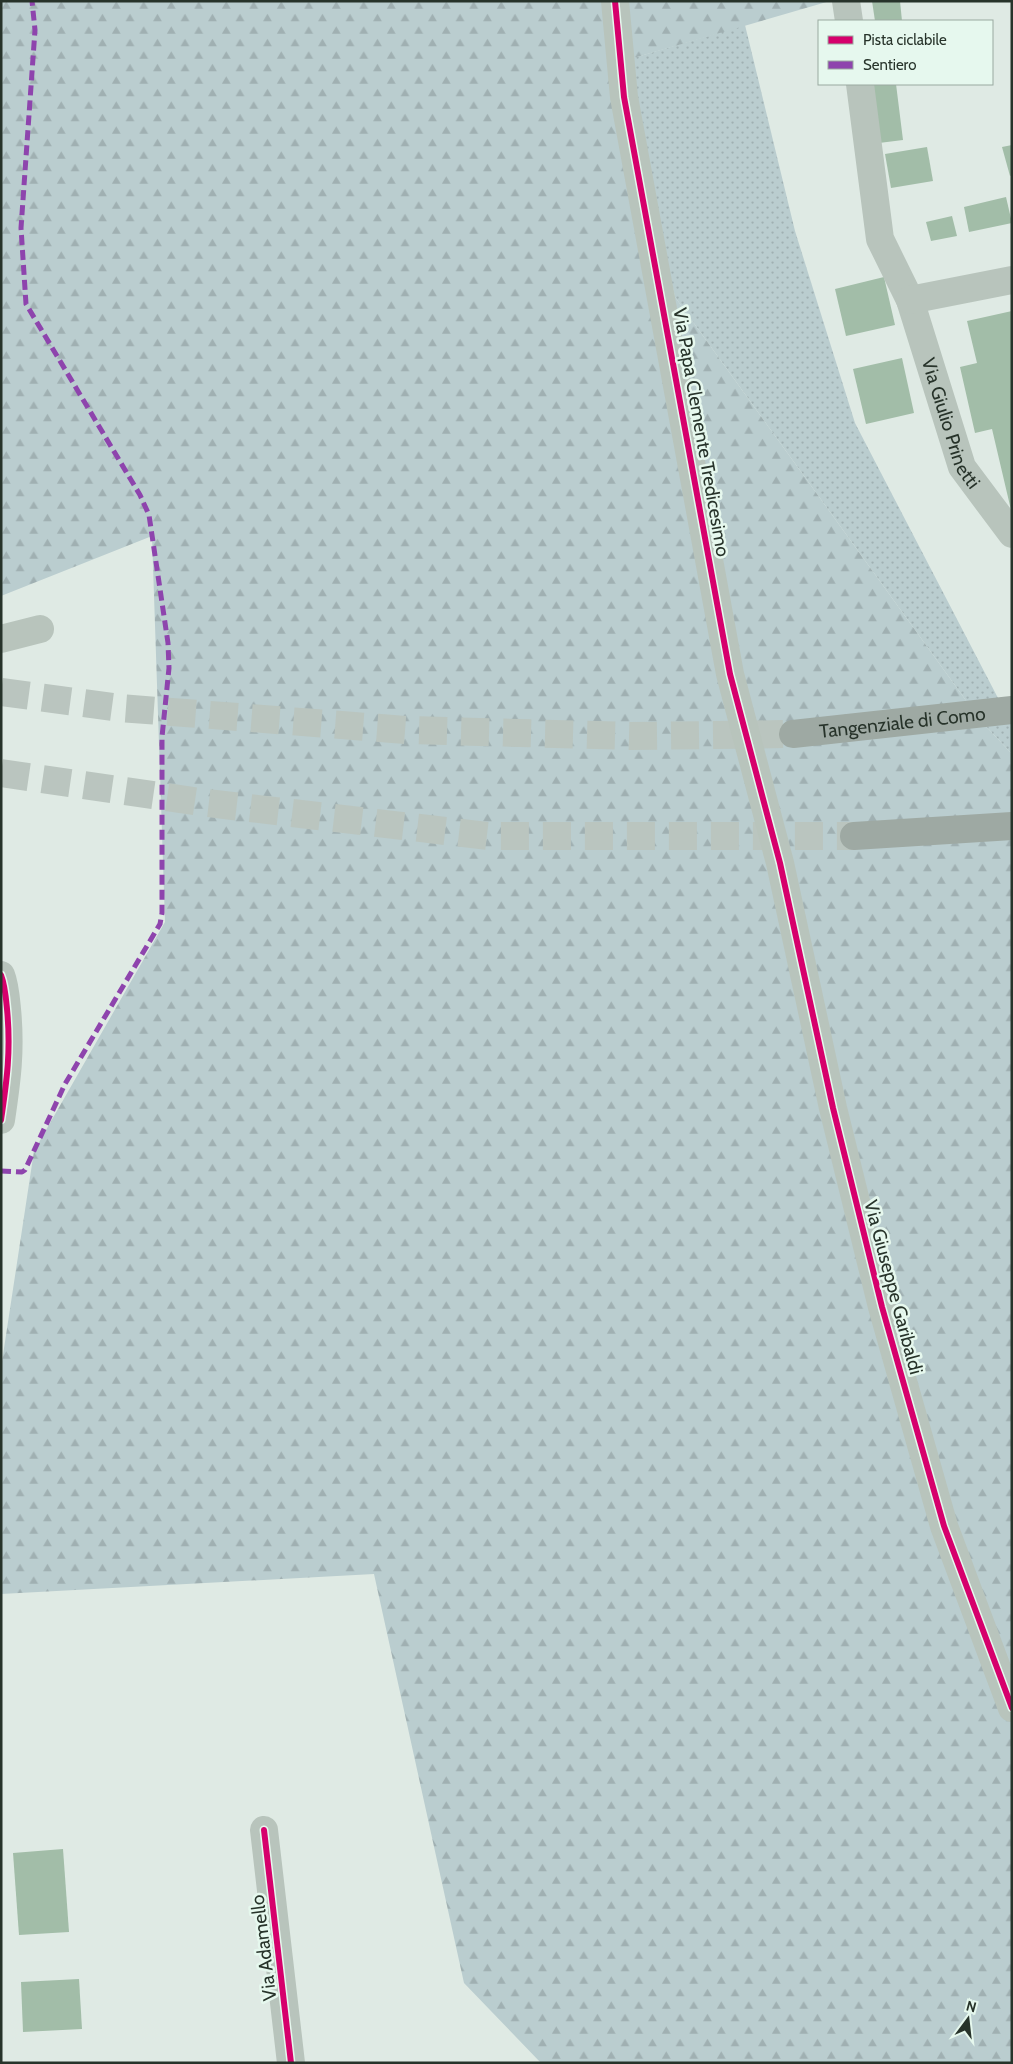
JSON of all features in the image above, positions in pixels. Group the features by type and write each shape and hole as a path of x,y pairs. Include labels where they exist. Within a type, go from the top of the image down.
{"highway":[{"name":"Tangenziale di Como","path":"793,734 1012,710"},
{"path":"854,836 1012,826"}],"street":[{"name":"Via Papa Clemente Tredicesimo","path":"615,1 624,97 730,674 780,863"},
{"path":"846,1 849,20"},
{"name":"Via Giulio Prinetti","path":"860,85 880,239 910,300 962,467 1012,534"},
{"path":"910,300 1012,280"},
{"path":"1,640 40,630"},
{"name":"Via Giuseppe Garibaldi","path":"780,863 833,1108 885,1316 944,1526 1012,1708"},
{"path":"1,975 10,1042 1,1120"},
{"name":"Via Adamello","path":"264,1830 291,2063"}],"green space":[{"path":"1,1 830,1 623,61 675,297 980,720 1012,754 1012,2063 541,2063 464,1983 374,1574 1,1594 1,1368 34,1151 165,922 152,536 1,596"},
{"path":"745,25 795,231 855,423 1012,725 1012,754 980,720 675,297 623,61"}],"building":[{"path":"872,1 900,1 902,20 875,20"},
{"path":"872,85 896,85 903,140 879,143"},
{"path":"1012,145 1012,175 1010,176 1002,147"},
{"path":"927,147 933,181 891,188 885,154"},
{"path":"1006,197 1012,223 969,232 964,207"},
{"path":"952,216 957,236 931,241 926,222"},
{"path":"884,277 895,325 846,336 835,289"},
{"path":"1012,311 1011,510 992,429 975,433 960,367 977,363 967,321"},
{"path":"902,358 914,413 866,424 853,369"},
{"path":"63,1849 69,1932 19,1935 13,1853"},
{"path":"79,1979 82,2029 23,2032 21,1982"}],"tunnel":[{"path":"1,692 120,708 406,730 630,736 793,734"},
{"path":"1,773 207,803 488,836 854,836"}],"marked path":[{"path":"1,1171 22,1172 25,1170 65,1084 160,924 162,913 162,737 169,668 168,643 149,515 140,495 26,304 21,228 35,30 32,1"}],"cycle path":[{"path":"615,1 624,97 730,674 780,863 833,1108 882,1307 944,1526 1012,1708"},
{"path":"1,975 6,996 9,1038 7,1078 1,1120"},
{"path":"264,1830 291,2063"}]}
